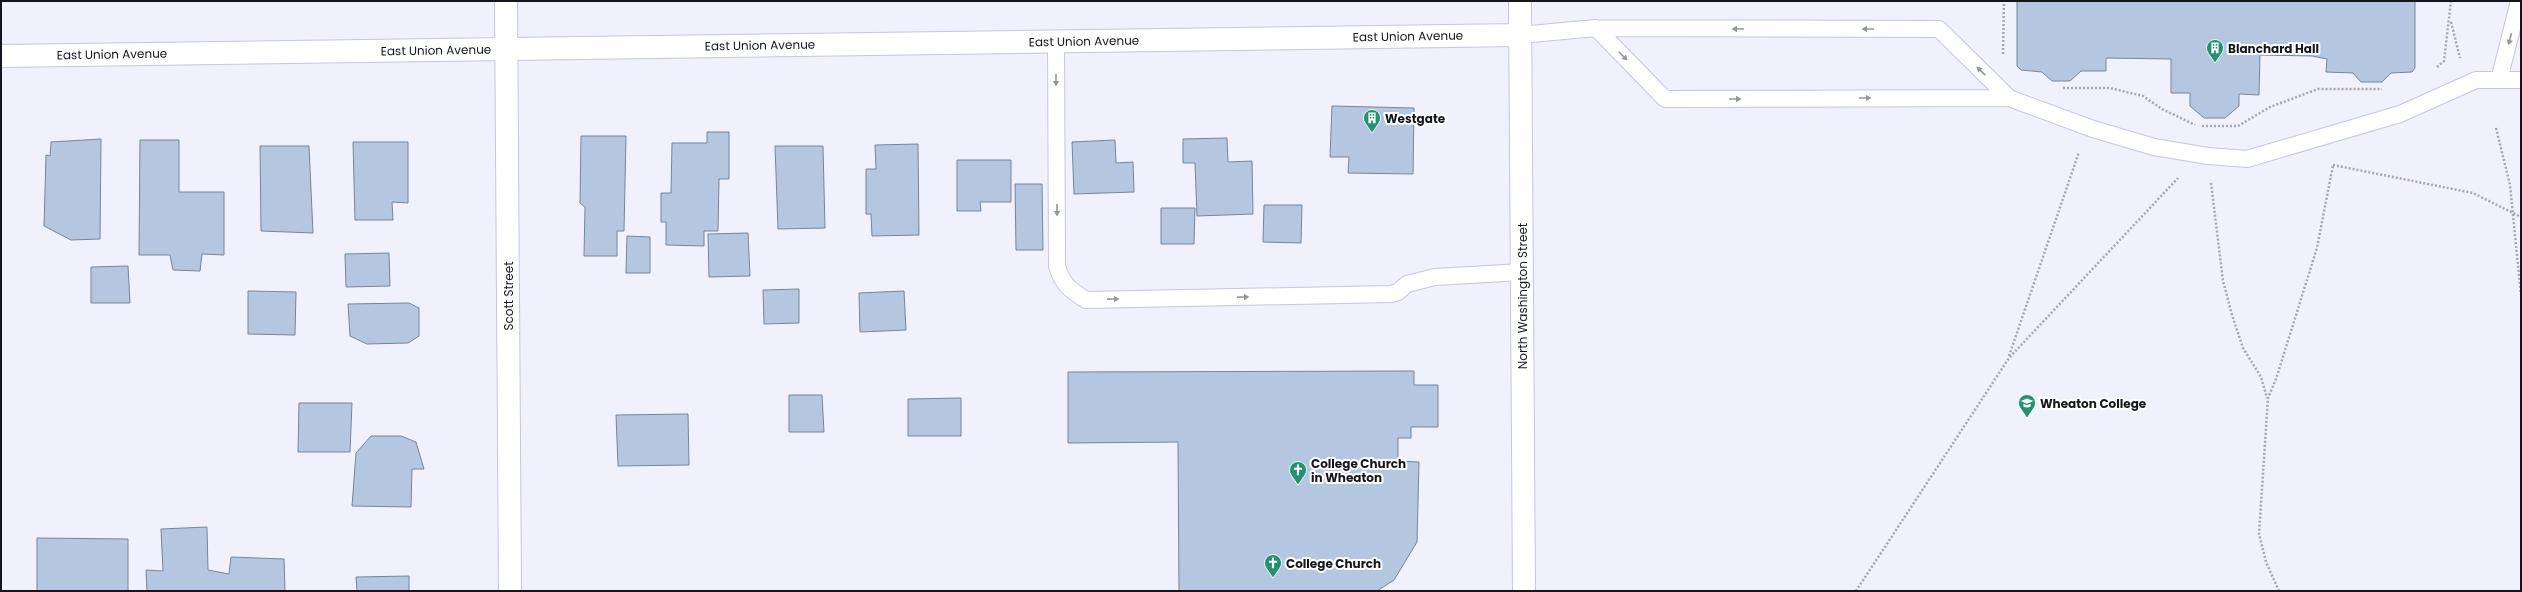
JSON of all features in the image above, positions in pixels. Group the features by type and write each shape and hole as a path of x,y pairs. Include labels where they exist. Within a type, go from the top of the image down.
{"street":[{"name":"Scott Street","path":"506,1 510,591"},
{"name":"North Washington Street","path":"1520,1 1524,591"},
{"name":"East Union Avenue","path":"1,56 1520,35"}],"lane":[{"path":"2499,80 2519,1"},
{"path":"1520,35 1596,28 1939,30 2010,98"},
{"path":"1596,28 1665,99 2010,98 2088,128 2154,147 2204,155 2247,159 2400,114 2476,80 2521,80"},
{"path":"1056,41 1057,266 1061,280 1070,290 1086,300 1392,294 1398,292 1407,284 1435,277 1522,272"}],"path":[{"path":"2002,59 2004,1"},
{"path":"2432,71 2444,61 2451,20 2451,1"},
{"path":"2451,20 2461,62"},
{"path":"2056,88 2110,88 2143,96 2162,109 2200,126"},
{"path":"2205,126 2238,126 2270,107 2318,89 2388,89"},
{"path":"2009,358 2088,128"},
{"path":"2496,128 2510,185 2521,295"},
{"path":"2279,591 2266,562 2259,534 2268,398 2276,379 2317,248 2333,165 2315,138"},
{"path":"1856,591 2009,358 2204,155"},
{"path":"2204,155 2223,281 2243,348 2260,376 2268,398"},
{"path":"2333,165 2472,193 2521,217"}],"building":[{"name":"Blanchard Hall","path":"2017,1 2415,1 2415,68 2412,72 2391,73 2382,82 2361,82 2353,73 2326,72 2327,59 2312,56 2260,55 2259,95 2239,94 2239,106 2225,118 2204,118 2190,106 2190,93 2171,93 2171,59 2106,58 2106,71 2081,71 2070,81 2052,81 2042,72 2021,70 2017,66"},
{"name":"Westgate","path":"1332,106 1414,108 1413,174 1348,173 1349,157 1330,157"},
{"path":"707,132 729,132 729,179 719,179 718,231 704,231 704,246 666,245 666,222 661,222 661,193 671,193 672,143 707,143"},
{"path":"581,136 626,136 624,231 617,231 617,256 584,256 585,207 580,203"},
{"path":"1227,138 1228,162 1252,161 1253,214 1197,216 1195,163 1183,163 1183,139"},
{"path":"101,139 100,239 71,240 44,226 46,155 50,156 51,142"},
{"path":"140,140 179,140 179,192 224,192 224,255 202,254 200,271 173,270 170,255 139,255"},
{"path":"1115,140 1116,163 1133,162 1134,192 1074,194 1072,142"},
{"path":"353,142 408,142 408,203 392,202 393,220 355,220"},
{"path":"918,144 919,235 872,236 871,214 866,214 866,169 876,169 875,145"},
{"path":"260,146 309,146 313,233 261,231"},
{"path":"775,146 823,146 825,228 778,229"},
{"path":"957,160 1011,160 1011,202 980,202 981,211 957,211"},
{"path":"1015,184 1042,184 1043,250 1016,250"},
{"path":"1264,205 1302,205 1301,243 1263,242"},
{"path":"1161,208 1195,208 1194,244 1161,244"},
{"path":"748,233 750,276 709,277 708,234"},
{"path":"627,236 650,237 650,273 626,273"},
{"path":"389,253 390,286 346,287 345,254"},
{"path":"128,266 130,303 91,303 91,267"},
{"path":"799,289 799,323 764,324 763,290"},
{"path":"248,291 296,292 295,335 248,334"},
{"path":"904,291 906,330 860,332 859,293"},
{"path":"409,303 419,308 419,336 408,343 367,344 350,336 348,304"},
{"name":"College Church in Wheaton","path":"1414,371 1414,385 1438,385 1438,427 1411,427 1411,438 1398,438 1398,461 1419,462 1417,542 1394,580 1377,591 1179,591 1178,442 1068,443 1068,372"},
{"path":"789,395 822,395 824,432 789,432"},
{"path":"961,398 961,436 908,436 908,399"},
{"path":"299,403 352,403 350,452 298,452"},
{"path":"688,414 689,465 618,466 616,415"},
{"path":"371,436 401,436 416,442 424,469 412,469 411,507 352,506 356,453"},
{"path":"207,527 208,570 229,574 231,557 284,559 285,591 147,591 146,570 163,571 161,529"},
{"path":"37,538 128,539 128,591 37,591"},
{"path":"409,576 409,591 357,591 356,577"}],"place":[{"name":"Blanchard Hall","path":"2215,63"},
{"name":"Westgate","path":"1372,133"},
{"name":"Wheaton College","path":"2027,418"},
{"name":"College Church in Wheaton","path":"1298,485"},
{"name":"College Church","path":"1273,578"}]}
